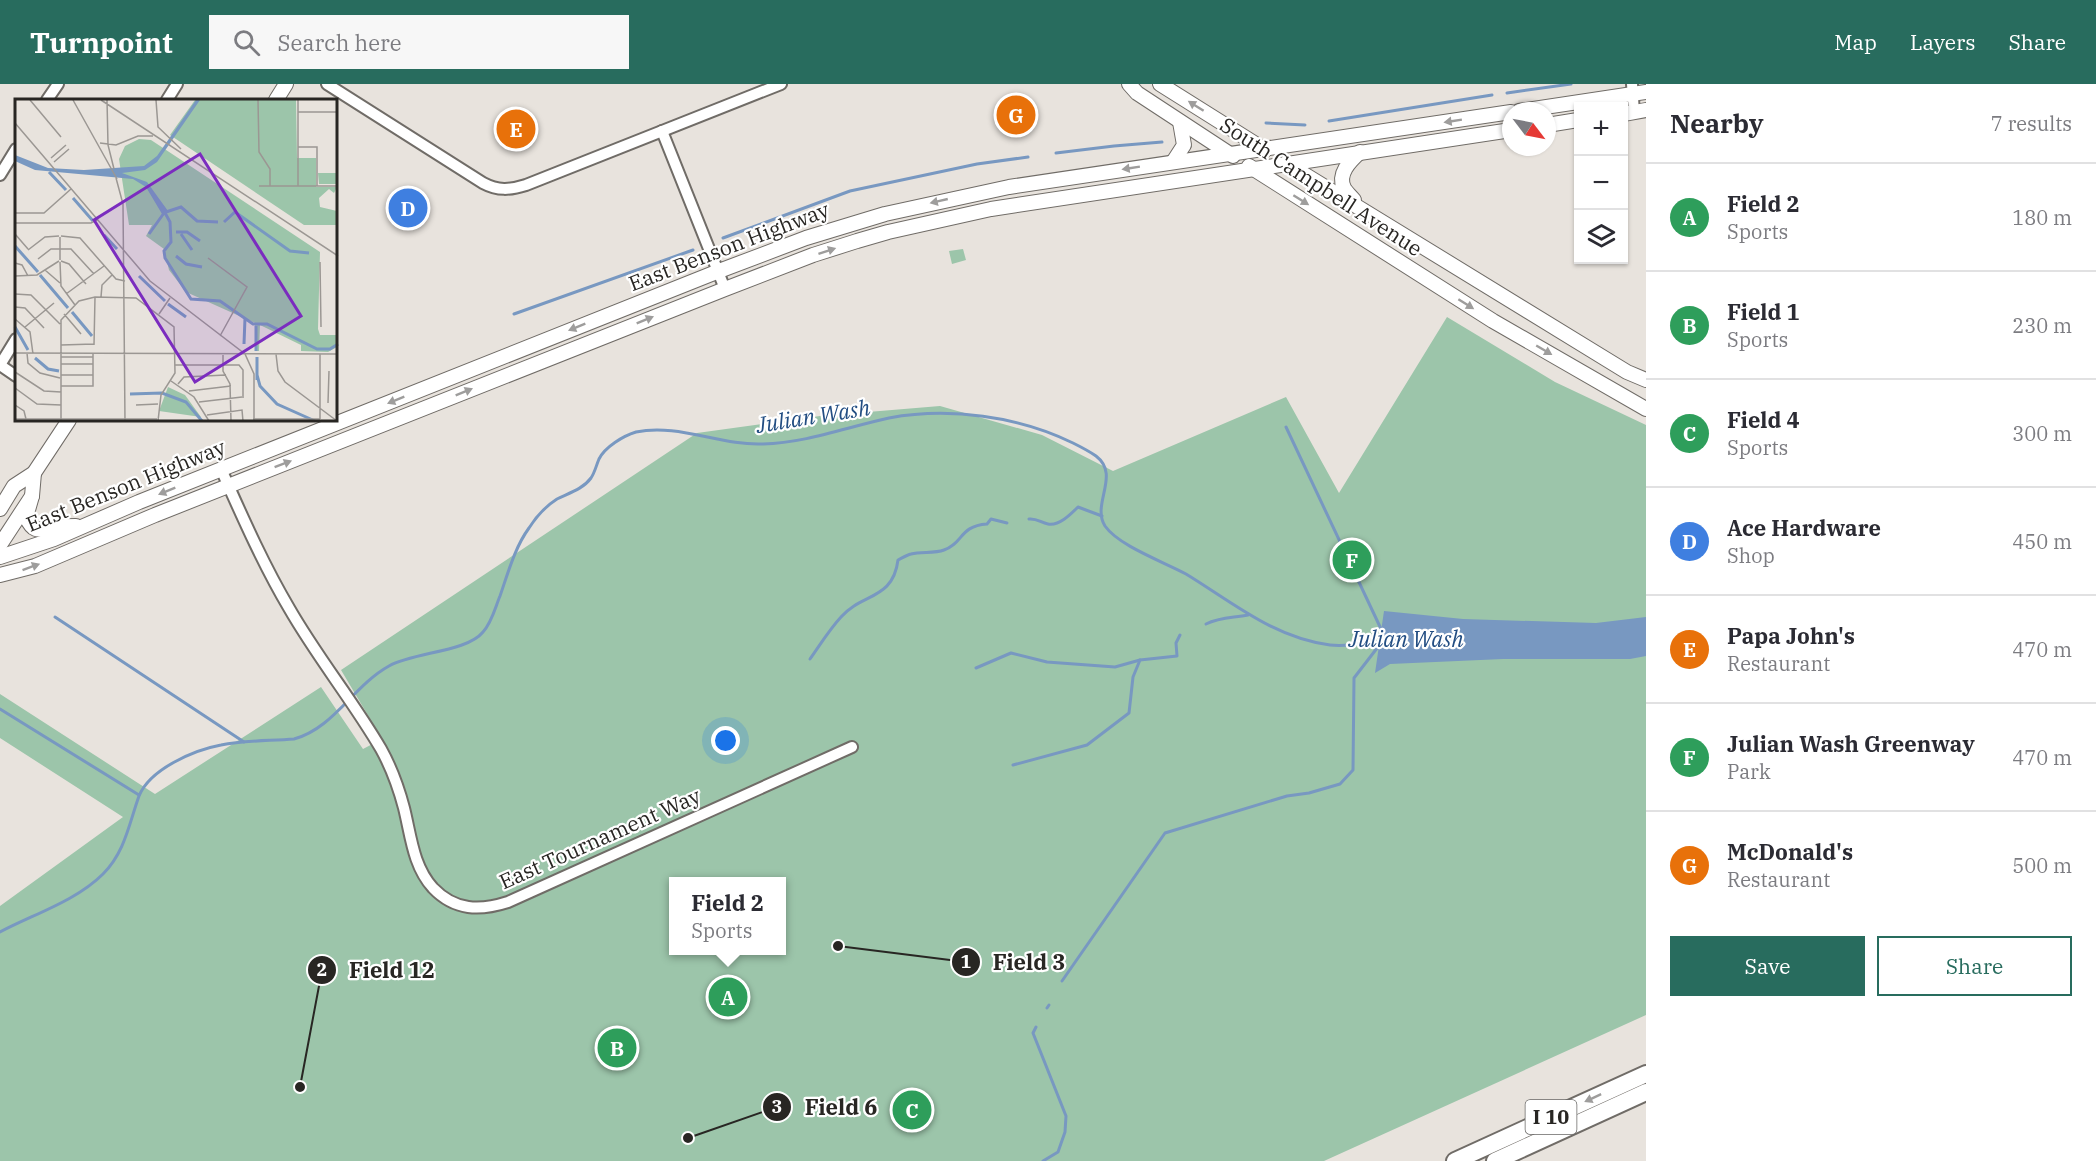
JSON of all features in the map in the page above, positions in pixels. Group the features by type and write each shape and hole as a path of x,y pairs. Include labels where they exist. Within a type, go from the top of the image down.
{"highway":[{"name":"I 10","path":"1455,1161 1646,1074"},
{"name":"I 10","path":"1495,1161 1646,1093"}],"main road":[{"path":"277,99 286,84"},
{"name":"South Campbell Avenue","path":"1129,84 1137,93 1180,122 1494,321 1646,409"},
{"name":"South Campbell Avenue","path":"1160,84 1506,299 1627,372 1646,380"},
{"path":"1556,104 1637,90"},
{"name":"East Benson Highway","path":"0,557 19,552 87,525 221,469 719,271 832,229 939,201 1009,187 1502,113"},
{"path":"1556,124 1574,121"},
{"path":"1173,162 1184,144 1180,122"},
{"name":"East Benson Highway","path":"0,575 35,566 228,486 813,255 888,232 991,208 1502,131"},
{"path":"1360,152 1348,163 1342,179 1344,188 1363,210"},
{"path":"430,386 437,403"},
{"path":"0,509 14,486 34,473 68,422"},
{"path":"34,473 32,496 26,517 35,529 41,531 55,527 87,525"},
{"path":"0,545 32,496"}],"street":[{"path":"48,99 58,84"},
{"path":"167,99 177,84"},
{"path":"327,84 483,183 499,189 526,185 781,84"},
{"path":"1635,112 1637,90"},
{"path":"662,131 725,289"},
{"path":"0,175 15,151"},
{"path":"15,341 0,365 15,375"},
{"name":"East Tournament Way","path":"221,469 289,608 381,749 404,806 417,862 424,877 445,898 456,904 473,908 489,908 508,902 852,747"}],"green space":[{"path":"963,249 966,260 952,264 949,251"},
{"path":"1447,317 1555,382 1646,425 1646,1015 1324,1161 0,1161 0,906 123,817 0,738 0,694 155,794 321,687 363,749 382,739 341,670 697,433 820,416 940,406 1042,435 1113,471 1286,397 1339,493"}],"water":[{"name":"Julian Wash","path":"1384,611 1463,619 1596,623 1646,617 1646,656 1630,659 1503,659 1390,664 1375,673"}],"waterway":[{"path":"1507,93 1571,84"},
{"path":"1329,121 1492,95"},
{"path":"1266,123 1305,125"},
{"path":"1056,153 1162,142"},
{"path":"723,238 850,191 977,164 1028,157"},
{"path":"514,314 693,250"},
{"name":"Julian Wash","path":"0,932 68,899 103,874 121,847 139,796 145,786 153,777 174,762 198,751 221,745 294,739 308,734 321,726 376,674 389,666 400,661 453,648 475,639 483,632 491,619 516,552 524,535 535,520 557,499 588,482 599,459 610,446 636,432 668,430 747,444 779,443 811,438 889,418 935,413 983,416 1029,426 1079,446 1096,456 1103,464 1106,481 1101,508 1105,526 1131,547 1186,574 1254,617 1290,635 1330,645 1383,641"},
{"path":"1286,427 1382,631"},
{"path":"1029,519 1052,524 1064,519 1078,507 1102,516"},
{"path":"810,659 849,609 876,594 890,582 898,560 915,553 944,550 955,543 966,531 978,525 987,524 991,519 1007,523"},
{"path":"1206,624 1248,615"},
{"path":"55,617 244,742"},
{"path":"1013,765 1087,745 1129,713 1133,677 1140,660 1177,656 1176,643 1180,635"},
{"path":"1062,981 1165,833 1287,796 1309,793 1340,784 1353,770 1354,678 1381,643"},
{"path":"976,668 1011,653 1047,662 1115,667 1140,660"},
{"path":"0,709 139,795"},
{"path":"1036,1027 1033,1033 1066,1116 1065,1132 1058,1152 1043,1161"}],"place":[{"name":"McDonald's","path":"1016,115"},
{"name":"Papa John's","path":"516,129"},
{"name":"Ace Hardware","path":"408,208"},
{"name":"Julian Wash Greenway","path":"1352,560"},
{"name":"Field 3","path":"838,946"},
{"name":"Field 2","path":"728,997"},
{"name":"Field 1","path":"617,1048"},
{"name":"Field 12","path":"300,1087"},
{"name":"Field 4","path":"912,1110"},
{"name":"Field 6","path":"688,1138"}]}
